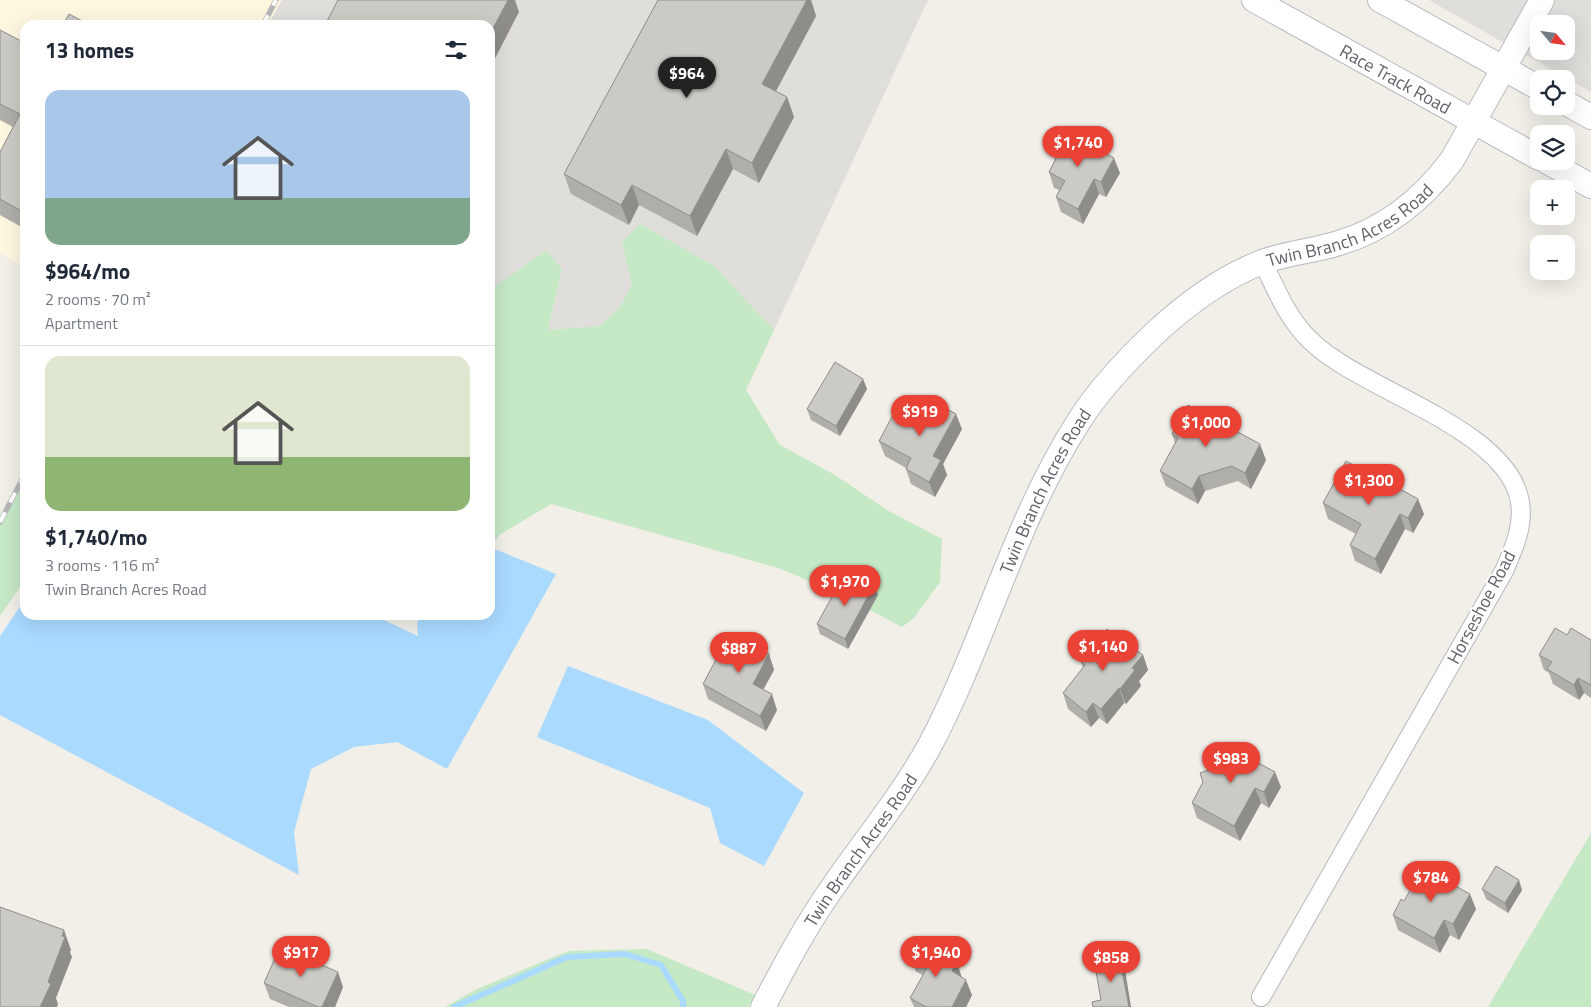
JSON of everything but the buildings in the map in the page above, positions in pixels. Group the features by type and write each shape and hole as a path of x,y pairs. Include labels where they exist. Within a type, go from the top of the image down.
{"street":[{"name":"Race Track Road","path":"1254,0 1530,153"},
{"path":"1380,0 1530,83"},
{"name":"Twin Branch Acres Road","path":"763,1007 808,924 888,810 928,748 962,679 1036,500 1079,419 1129,360 1184,308 1236,273 1263,262 1297,252 1338,244 1364,235 1389,221 1411,205 1434,184 1452,160 1475,123 1542,0"},
{"path":"1575,108 1591,116"},
{"path":"1562,170 1591,186"},
{"name":"Horseshoe Road","path":"1261,997 1504,571 1515,546 1520,524 1520,502 1514,485 1503,467 1491,453 1470,437 1335,360 1312,343 1298,328 1263,262"}],"shaded area":[{"path":"0,0 282,0 271,20 20,20 20,264 0,253"},
{"path":"282,0 928,0 774,330 713,265 640,224 622,242 632,284 620,307 600,326 548,330 562,269 546,250 495,286 495,20 271,20"},
{"path":"1429,0 1528,0 1504,43"},
{"path":"1556,0 1591,0 1591,92 1575,83 1575,70 1552,70 1535,60 1575,60 1575,15 1548,15"},
{"path":"1530,48 1530,57 1526,55"}],"green space":[{"path":"640,224 713,265 774,330 746,390 780,445 835,475 887,510 942,539 940,582 913,619 902,627 836,592 778,568 551,504 499,535 495,540 495,285 546,250 562,269 548,330 600,326 620,307 632,284 622,242"},
{"path":"20,479 20,587 0,616 0,516"},
{"path":"1591,833 1591,1007 1488,1007"},
{"path":"647,949 755,995 748,1007 445,1007 477,989 568,951"}],"water":[{"path":"495,549 556,574 447,769 397,742 354,747 311,769 294,832 299,875 0,715 0,636 20,606 20,620 384,620 418,636 417,622 420,620 495,620"},
{"path":"568,666 708,720 804,793 764,866 720,843 710,808 537,737"}],"waterway":[{"path":"454,1007 567,957 625,954 661,965 683,1001 683,1007"}],"railway":[{"path":"266,20 276,0"},
{"path":"0,522 20,484"}]}
